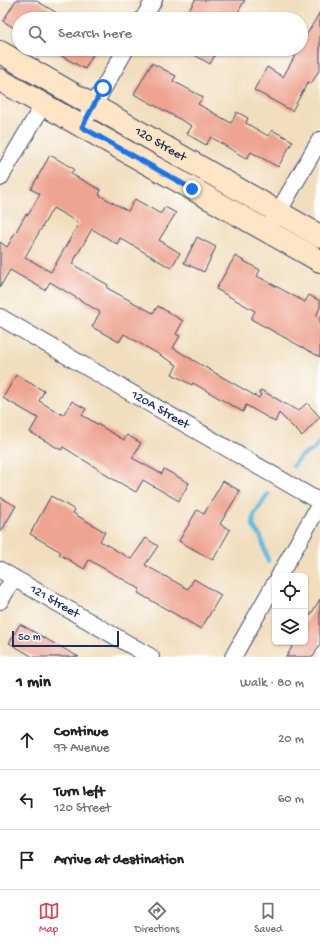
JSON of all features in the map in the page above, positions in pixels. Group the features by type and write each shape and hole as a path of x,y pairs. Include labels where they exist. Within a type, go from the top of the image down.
{"main road":[{"name":"120 Street","path":"0,52 320,236"},
{"name":"120 Street","path":"0,80 320,262"}],"street":[{"path":"147,12 154,0"},
{"path":"82,127 122,56"},
{"path":"0,178 43,105"},
{"path":"267,231 320,140"},
{"name":"120A Street","path":"0,317 320,503"},
{"path":"281,573 320,503"},
{"path":"0,601 7,574"},
{"name":"121 Street","path":"7,574 151,657"},
{"path":"233,657 272,588"}],"building":[{"path":"16,0 35,0 55,12 12,12 12,27 3,21"},
{"path":"195,0 245,0 238,12 188,12"},
{"path":"320,12 320,69 311,84 308,82 292,111 254,90 267,67 283,77 295,56 308,56 308,32"},
{"path":"62,56 92,56 85,69"},
{"path":"196,56 214,56 210,64"},
{"path":"152,63 176,76 173,81 203,97 198,104 231,123 237,112 248,118 246,123 268,136 272,130 293,141 278,167 251,152 247,159 211,137 206,145 187,134 192,126 134,94"},
{"path":"50,155 74,169 71,174 101,190 99,195 128,211 135,199 159,213 161,213 165,207 176,213 159,240 180,253 171,268 120,238 117,244 92,229 72,264 108,285 107,288 153,313 158,306 183,321 176,334 180,336 173,348 259,398 261,395 259,393 261,390 298,411 307,403 320,417 302,436 279,413 275,422 246,405 243,412 193,383 192,385 172,374 177,365 124,334 119,342 92,327 100,312 50,282 45,290 10,270 0,287 0,242 7,247 26,214 28,215 40,194 31,189","holes":["53,208 79,223 51,272 25,257"]},
{"path":"197,237 216,247 204,272 184,263"},
{"path":"235,256 260,270 257,276 305,302 309,295 320,301 320,308 316,316 320,317 320,357 251,319 255,311 216,289"},
{"path":"16,375 44,391 39,401 63,415 72,401 86,409 82,415 124,440 127,435 141,443 132,458 162,474 164,469 189,483 179,501 143,480 136,492 106,475 63,447 61,450 30,432 38,418 3,398"},
{"path":"223,481 240,491 220,524 230,530 213,560 179,541 197,510 204,514"},
{"path":"51,496 75,510 73,513 105,532 100,541 131,559 146,538 158,546 145,565 188,589 194,579 221,595 201,629 138,593 140,589 89,560 84,569 59,554 61,552 30,534"},
{"path":"0,497 16,506 0,533"},
{"path":"320,599 320,644 313,657 286,657 293,645 308,645 308,619"},
{"path":"20,624 79,657 33,657 9,643"}],"waterway":[{"path":"293,466 301,456 314,449 320,441"},
{"path":"268,494 254,515 253,526 261,537 268,561"}],"route":[{"path":"103,88 82,127 192,189"}]}
